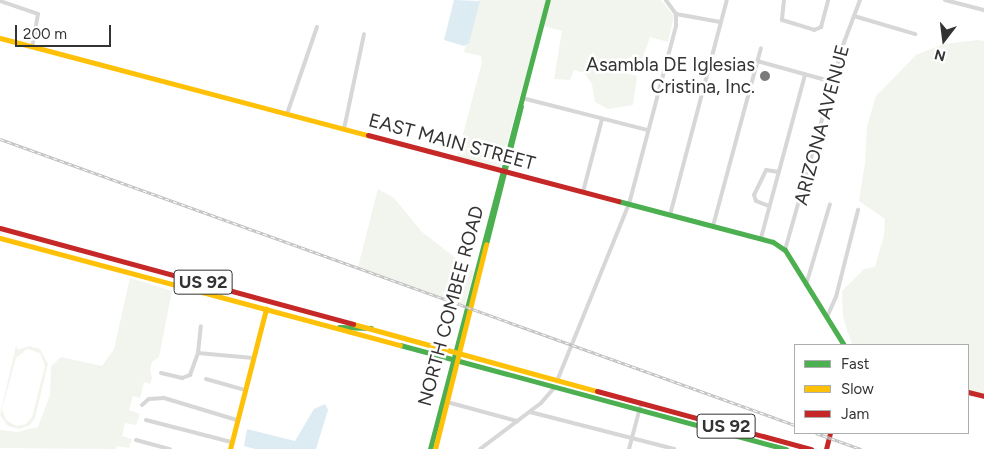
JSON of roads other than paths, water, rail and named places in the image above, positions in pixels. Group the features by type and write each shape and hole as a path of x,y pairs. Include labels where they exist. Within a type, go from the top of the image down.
{"main road":[{"name":"NORTH COMBEE ROAD","path":"430,449 548,0"},
{"name":"EAST MAIN STREET","path":"0,38 761,238 785,250"},
{"name":"US 92","path":"0,228 371,328 556,384 640,407 811,449"},
{"name":"US 92","path":"0,238 454,360 592,391 640,407"},
{"path":"785,250 843,344"},
{"path":"92,253 100,265 116,259 120,267 127,272"},
{"path":"230,449 266,309 263,303 244,293"},
{"path":"266,309 302,309"},
{"path":"332,327 365,330 371,328"},
{"name":"NORTH COMBEE ROAD","path":"435,449 447,402 454,360"},
{"path":"969,392 984,396"},
{"name":"US 92","path":"732,431 786,449"},
{"path":"826,449 830,434"}],"street":[{"path":"481,449 530,412 556,384 629,204 676,26 676,14 666,0"},
{"path":"670,215 727,0"},
{"path":"784,0 781,12 784,22 816,30 821,27 828,0"},
{"name":"ARIZONA AVENUE","path":"785,250 833,82 860,0"},
{"path":"945,0 984,10"},
{"path":"967,6 968,0"},
{"path":"0,1 33,10 38,14 32,47"},
{"path":"676,14 720,22"},
{"path":"854,16 915,34"},
{"path":"287,114 317,27"},
{"path":"344,129 364,34"},
{"path":"713,226 761,48"},
{"path":"757,62 833,82"},
{"path":"761,238 805,75"},
{"path":"522,98 648,130"},
{"path":"582,192 602,119"},
{"path":"769,206 756,201 754,195 766,170 779,172"},
{"path":"806,285 830,204"},
{"path":"827,317 836,297 858,210"},
{"path":"161,373 188,378 198,353 201,326"},
{"path":"198,353 253,358"},
{"path":"206,380 245,390"},
{"path":"142,405 150,399 164,398 237,420"},
{"path":"447,402 517,421"},
{"path":"629,449 640,407"},
{"path":"530,412 674,449"},
{"path":"146,420 231,442"},
{"path":"136,440 170,449"}],"railway":[{"path":"0,139 794,425"},
{"path":"819,434 861,449"}],"place":[{"name":"Asambla DE Iglesias Cristina, Inc.","path":"765,76"}]}
